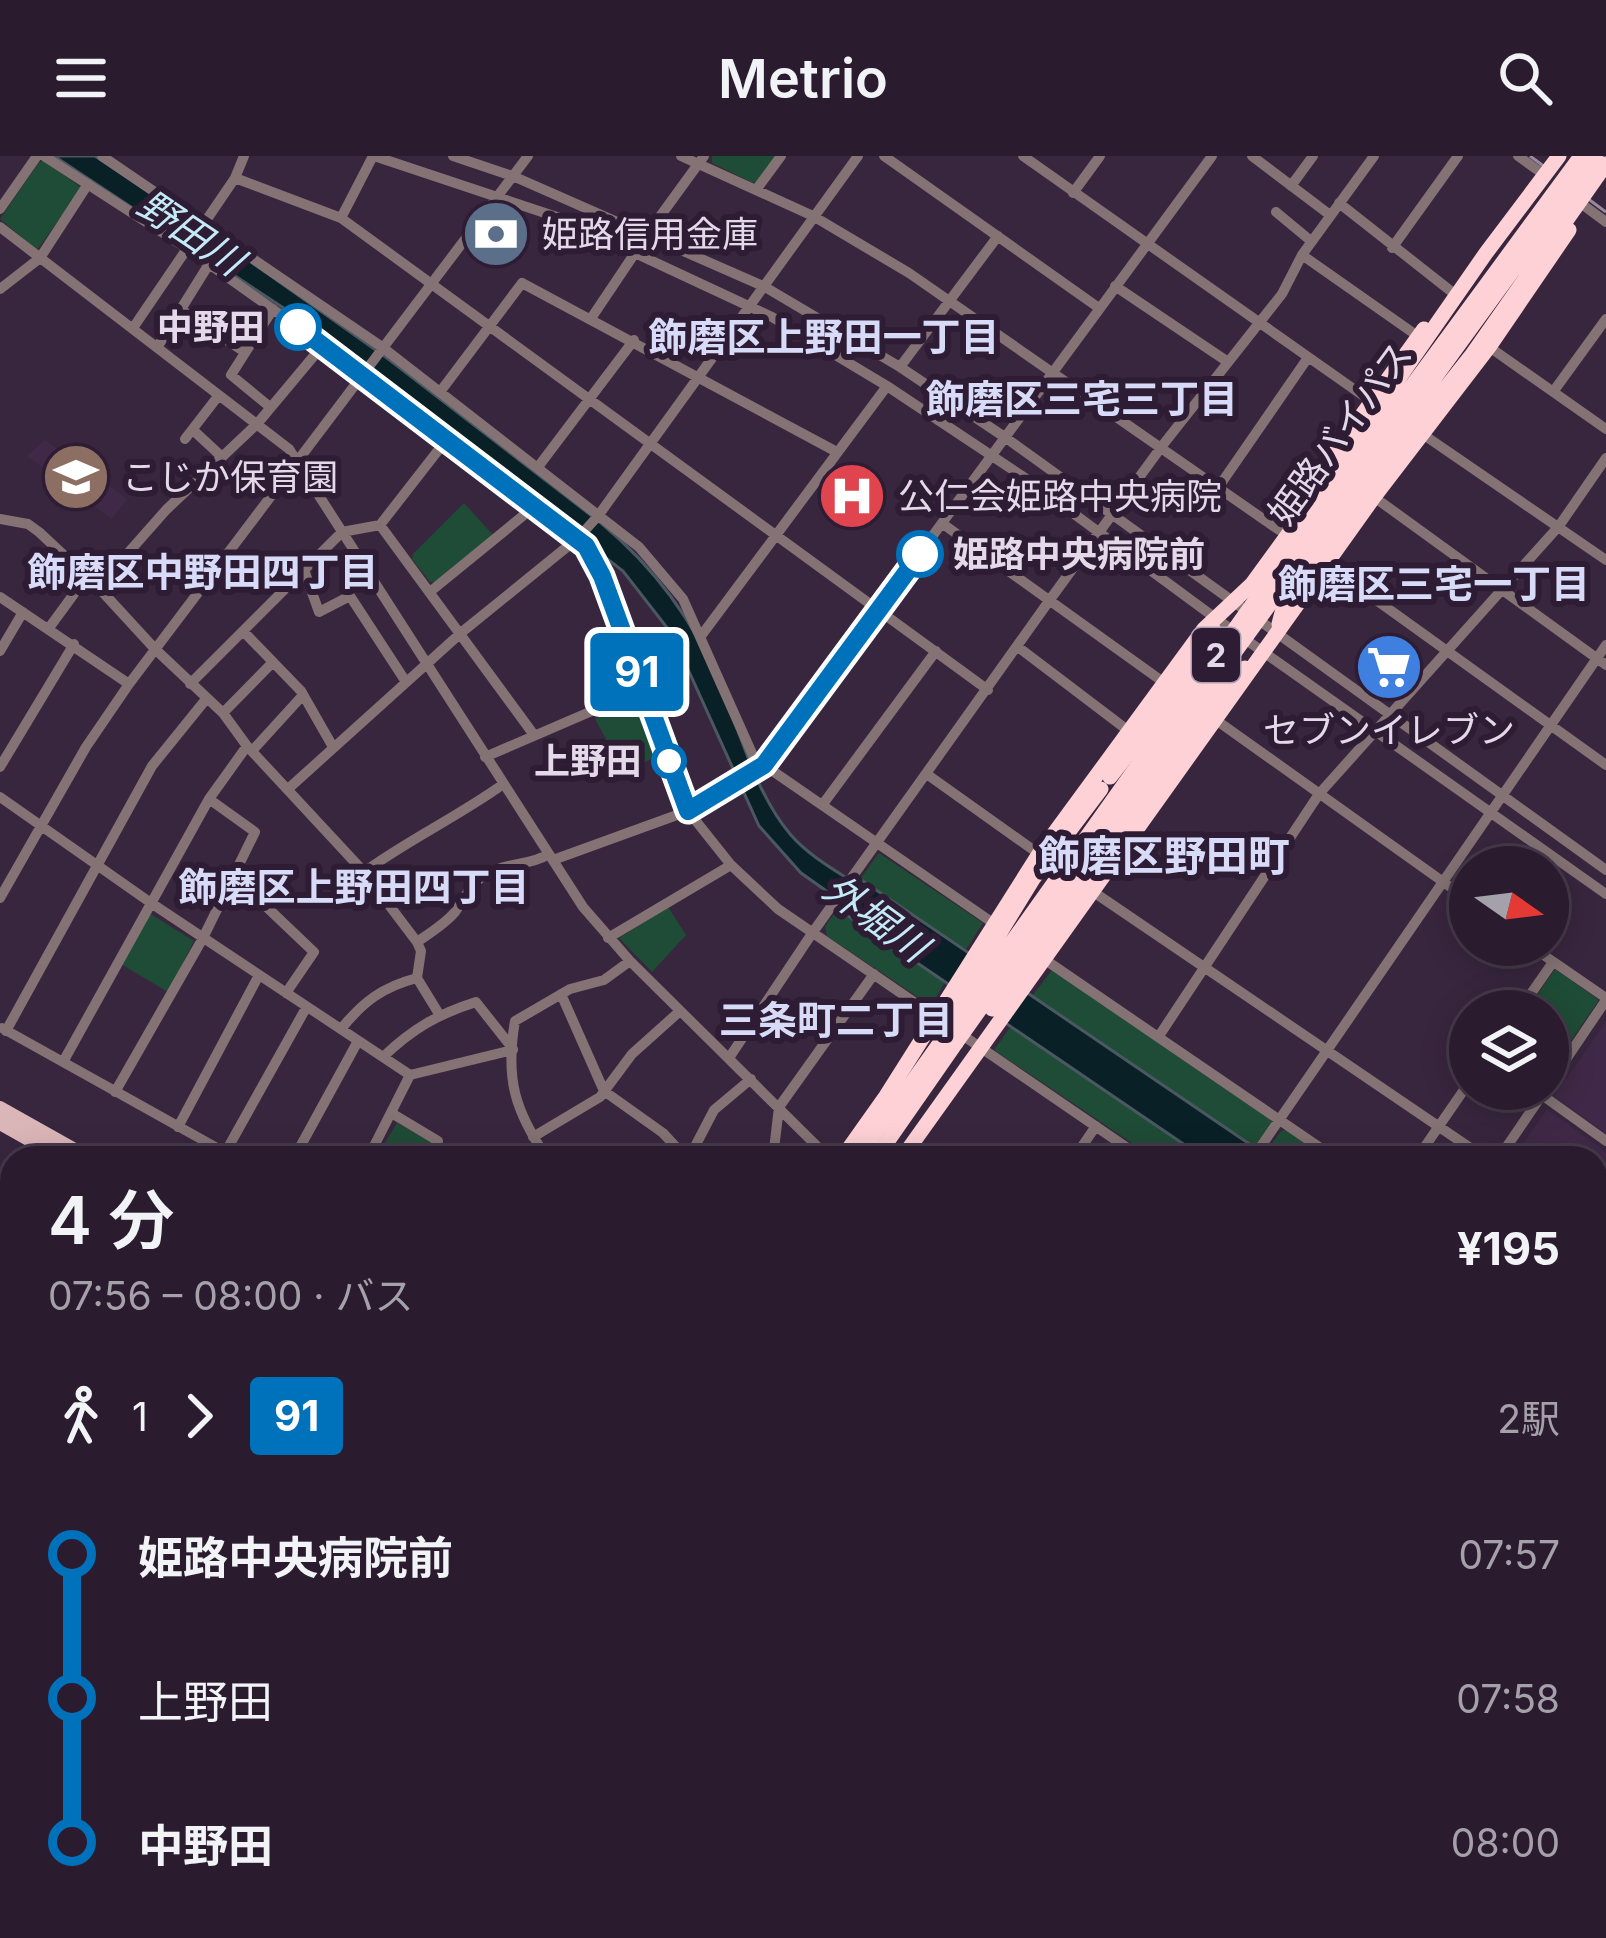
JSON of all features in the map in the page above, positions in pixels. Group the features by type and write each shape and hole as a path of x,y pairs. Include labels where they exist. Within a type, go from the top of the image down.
{"highway":[{"path":"1232,602 1252,584 1556,156"},
{"name":"姫路バイパス","path":"884,1146 1559,196 1581,156"},
{"name":"姫路バイパス","path":"866,1146 1289,553 1559,196 1596,156"},
{"path":"1448,380 1489,331 1606,164"},
{"path":"1418,345 1438,310 1540,172"},
{"path":"911,1146 1326,564 1559,216 1559,196 1536,203 1372,402 1218,620 1169,703 1034,879 912,1081"},
{"path":"956,1043 976,1029 1015,980 1219,692 1270,642 1284,605 1373,489 1424,435 1585,206"},
{"path":"850,1146 1040,854 1204,629 1218,620"}],"main road":[{"path":"0,1108 68,1146"},
{"path":"0,1123 41,1146"}],"street":[{"path":"0,209 40,156 273,309 578,538 593,556 688,811 731,865 778,909 874,974 939,1010 981,1048 1125,1146"},
{"path":"102,156 382,347 639,547 683,599 761,767 823,805 990,928 1045,960 1317,1146"},
{"path":"133,328 235,178 244,156"},
{"path":"341,218 374,156 560,218 635,253 758,297 993,456 1218,620 1270,642 1391,716 1606,870"},
{"path":"453,156 514,176 648,233 758,297 900,367 1232,602 1270,642 1378,731 1606,894"},
{"path":"0,898 86,747 129,684 528,156"},
{"path":"681,156 701,160 813,216 948,299 1280,530"},
{"path":"756,190 781,156"},
{"path":"288,788 598,516 858,156"},
{"path":"884,156 1100,308"},
{"path":"1023,156 1259,326 1606,560"},
{"path":"1072,193 1100,156"},
{"path":"417,942 452,916 470,887 484,876 688,811 761,767 1209,160 1193,156"},
{"path":"1252,156 1330,215"},
{"path":"1291,186 1313,156"},
{"path":"729,1058 1049,601 1162,446 1259,326 1302,254 1375,156"},
{"path":"1392,248 1458,156"},
{"path":"1518,156 1606,221"},
{"path":"1556,156 1601,193 1606,176"},
{"path":"648,233 701,160"},
{"path":"235,178 341,218 988,690"},
{"path":"0,289 40,257 88,184"},
{"path":"1340,203 1452,292"},
{"path":"1276,212 1312,242"},
{"path":"0,227 289,449 583,908 630,961 817,1146"},
{"path":"900,367 998,236"},
{"path":"592,317 635,253"},
{"path":"1302,254 1418,345"},
{"path":"158,346 209,264"},
{"path":"440,392 522,283 835,451"},
{"path":"1115,286 1228,362"},
{"path":"180,308 245,352"},
{"path":"270,407 231,375 273,309"},
{"path":"1438,310 1606,429"},
{"path":"1552,392 1606,319"},
{"path":"538,467 634,340"},
{"path":"98,587 257,424 323,345"},
{"path":"1220,485 1307,359"},
{"path":"701,636 887,386"},
{"path":"219,395 189,434 221,456"},
{"path":"190,684 342,532 380,525 446,439"},
{"path":"1159,1036 1318,794 1559,526 1606,458"},
{"path":"1373,489 1501,592 1601,662"},
{"path":"431,591 535,506"},
{"path":"2,516 28,524 87,576 223,713 364,872 417,942 421,951 417,979 439,1014"},
{"path":"943,524 1166,684"},
{"path":"380,525 534,734"},
{"path":"1326,564 1606,765"},
{"path":"304,570 319,612 350,596 406,682"},
{"path":"49,628 87,576"},
{"path":"0,597 129,684"},
{"path":"0,650 23,612"},
{"path":"243,631 303,695 333,747"},
{"path":"0,767 74,644"},
{"path":"1261,1146 1550,725 1601,662 1606,645"},
{"path":"1018,647 1131,732"},
{"path":"823,805 936,651"},
{"path":"223,713 273,662"},
{"path":"485,757 643,689"},
{"path":"63,1062 209,799 250,748 303,695"},
{"path":"206,698 152,766 3,1029 213,1146"},
{"path":"1216,720 1449,886"},
{"path":"928,775 1040,854"},
{"path":"364,872 502,785"},
{"path":"0,797 410,1075 513,1050"},
{"path":"116,1092 203,938 255,832 209,799"},
{"path":"608,938 731,865"},
{"path":"234,877 314,952 286,993"},
{"path":"1095,892 1467,1146"},
{"path":"539,1146 513,1093 515,1022 562,994 604,980 630,961"},
{"path":"1559,966 1606,999 1569,1054"},
{"path":"774,1146 779,1107 874,974"},
{"path":"178,1127 259,975"},
{"path":"341,1029 356,1008 384,988 417,979"},
{"path":"562,994 604,1091 675,1146"},
{"path":"383,1057 408,1033 439,1014 476,1002 513,1050"},
{"path":"235,1146 306,1008"},
{"path":"533,1138 589,1106 632,1054 680,1011"},
{"path":"301,1146 358,1041"},
{"path":"375,1146 410,1075"},
{"path":"694,1146 714,1110 751,1078"},
{"path":"1426,1146 1450,1110"},
{"path":"1507,1146 1531,1110"},
{"path":"1569,1110 1606,1141"},
{"path":"393,1114 437,1141 437,1146"},
{"path":"1082,1146 1096,1126"}],"shaded area":[{"name":"こじか保育園","path":"45,440 127,499 112,519 27,456"},
{"path":"1606,1022 1606,1133 1569,1107 1569,1075"},
{"path":"1548,1110 1598,1146 1521,1146"}],"green space":[{"path":"712,156 777,156 753,183 712,163"},
{"path":"44,161 82,188 37,250 0,219"},
{"path":"464,503 493,535 436,583 430,582 413,554"},
{"path":"640,698 660,751 624,772 595,719"},
{"path":"879,853 983,923 965,951 860,879"},
{"path":"668,907 686,935 652,972 619,938"},
{"path":"838,909 945,982 931,1006 827,936 825,926"},
{"path":"149,913 194,941 168,992 121,964"},
{"path":"1555,969 1599,1000 1569,1044 1569,990 1540,990"},
{"path":"1052,970 1272,1121 1253,1146 1032,996"},
{"path":"1011,1026 1186,1146 1136,1146 994,1050"},
{"path":"397,1123 432,1143 432,1146 383,1146"},
{"path":"1286,1130 1309,1146 1270,1146"}],"water":[{"path":"54,156 95,156 199,225 387,358 601,523 655,577 685,617 710,661 767,800 797,842 856,884 860,879 1252,1146 1186,1146 838,909 842,902 801,873 759,826 672,634 623,571 282,307"}],"railway":[{"path":"1530,156 1606,212"}],"bus line":[{"name":"91","path":"298,327 586,546 602,576 688,811 764,765 920,554"}],"place":[{"name":"姫路信用金庫","path":"496,234"},
{"name":"中野田","path":"298,327"},
{"name":"こじか保育園","path":"76,477"},
{"name":"公仁会姫路中央病院","path":"852,496"},
{"name":"姫路中央病院前","path":"920,554"},
{"name":"セブンイレブン","path":"1389,667"},
{"name":"上野田","path":"669,761"}],"district":[{"name":"飾磨区上野田一丁目","path":"824,336"},
{"name":"飾磨区三宅三丁目","path":"1082,398"},
{"name":"飾磨区中野田四丁目","path":"203,571"},
{"name":"飾磨区三宅一丁目","path":"1434,583"},
{"name":"飾磨区野田町","path":"1164,855"},
{"name":"飾磨区上野田四丁目","path":"354,886"},
{"name":"三条町二丁目","path":"836,1019"}],"water label":[{"name":"野田川","path":"191,232"},
{"name":"外堀川","path":"876,917"}]}
